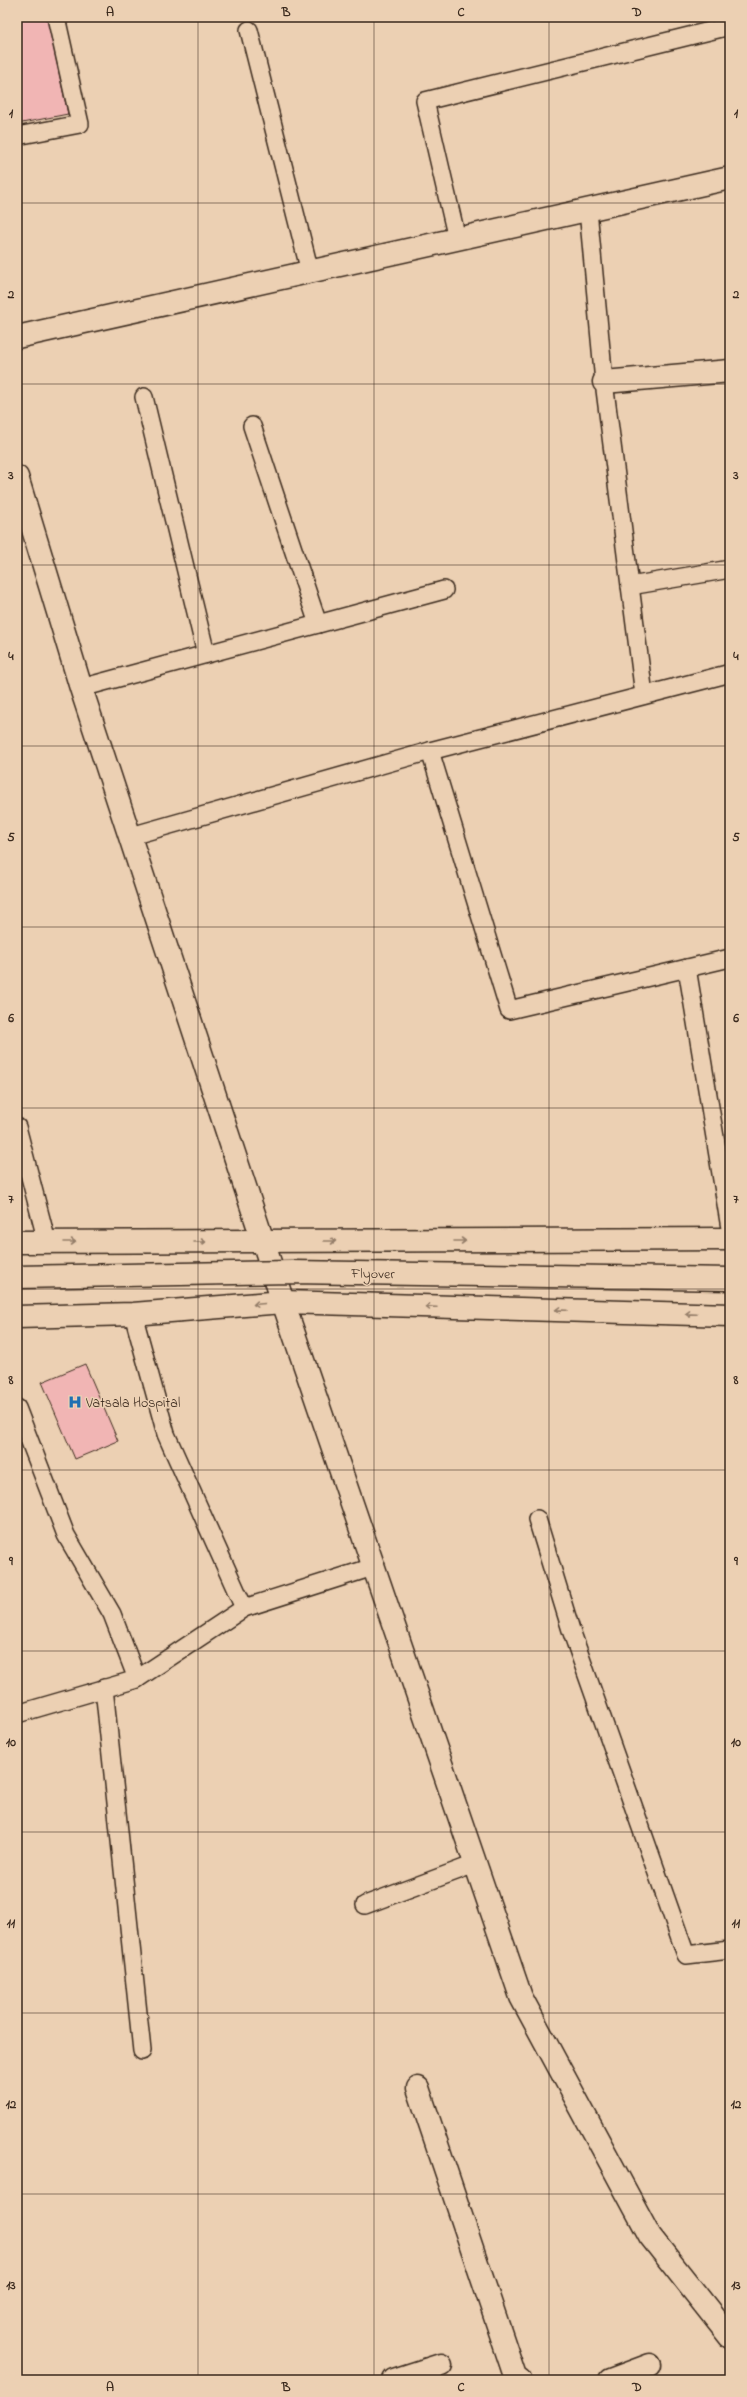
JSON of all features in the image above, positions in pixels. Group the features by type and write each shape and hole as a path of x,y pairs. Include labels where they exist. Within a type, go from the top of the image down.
{"street":[{"path":"17,337 730,178"},
{"path":"604,382 730,371"},
{"path":"17,477 81,688 131,836 283,1302 521,1997 650,2236 727,2330"},
{"path":"17,1242 730,1239"},
{"name":"Flyover","path":"17,1276 292,1272 730,1279"},
{"path":"17,1317 133,1314 283,1302 730,1315"},
{"path":"418,2088 515,2376 520,2380"},
{"path":"610,2380 650,2365"},
{"path":"394,2380 441,2366"}],"lane":[{"path":"17,136 80,124 56,17"},
{"path":"457,239 425,101 730,26"},
{"path":"249,30 310,272"},
{"path":"588,210 604,382 644,695"},
{"path":"144,397 206,654"},
{"path":"252,426 318,624"},
{"path":"630,586 730,569"},
{"path":"81,688 444,590"},
{"path":"131,836 430,751 727,674 730,676"},
{"path":"430,751 510,1010 730,958"},
{"path":"687,968 730,1228"},
{"path":"17,1127 47,1242"},
{"path":"133,1314 166,1434 244,1608"},
{"path":"17,1408 66,1535 112,1614 136,1679"},
{"path":"537,1519 571,1630 686,1955 730,1950"},
{"path":"17,1714 136,1679 244,1608 373,1567"},
{"path":"104,1688 142,2051"},
{"path":"365,1905 475,1864"}],"building":[{"path":"17,17 47,17 68,114 17,124"},
{"path":"85,1364 118,1441 75,1459 42,1382"}],"place":[{"name":"Vatsala Hospital","path":"75,1402"}]}
